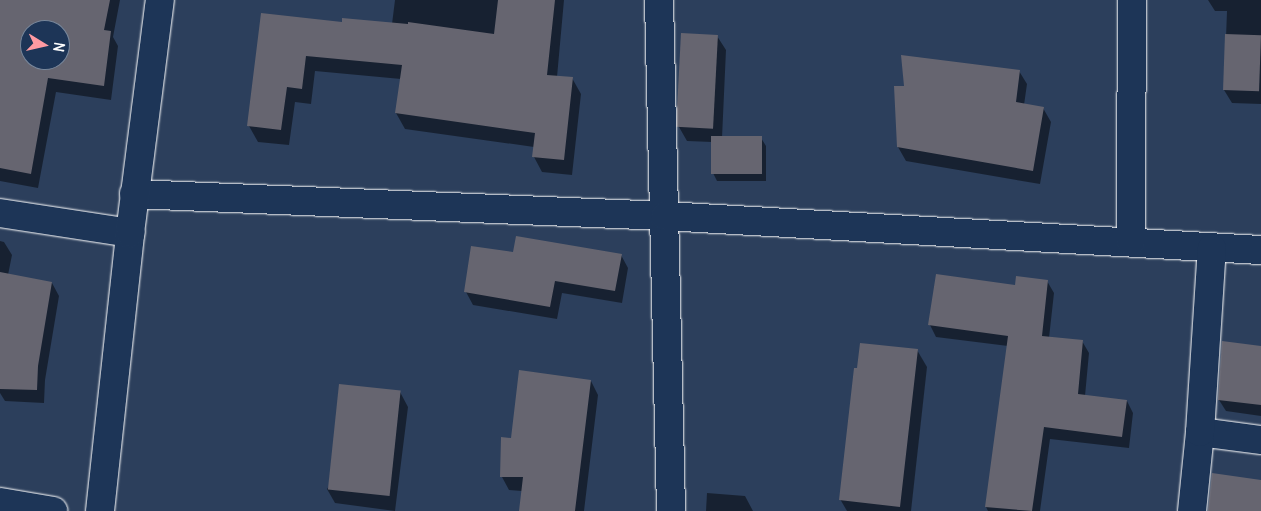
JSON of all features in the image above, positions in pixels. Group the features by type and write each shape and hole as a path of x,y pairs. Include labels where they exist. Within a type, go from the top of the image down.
{"street":[{"path":"100,511 134,194 160,0"},
{"path":"659,0 670,511"},
{"path":"1131,242 1132,0"},
{"path":"134,194 664,216 1261,250"},
{"path":"0,214 130,233"},
{"path":"1192,511 1200,432 1212,248"},
{"path":"1200,432 1261,440"},
{"path":"0,502 53,511"}],"building":[{"path":"0,0 110,0 104,30 111,31 104,86 48,78 31,174 0,168"},
{"path":"498,0 555,0 547,75 573,77 564,160 532,157 535,133 395,113 402,65 306,56 302,89 287,87 281,130 247,126 261,13 342,22 342,18 408,24 408,22 494,34"},
{"path":"681,33 718,35 713,129 676,127"},
{"path":"1225,34 1261,35 1259,91 1223,90"},
{"path":"901,55 1020,70 1016,102 1044,107 1033,171 897,147 894,86 904,86"},
{"path":"711,136 762,136 762,174 711,174"},
{"path":"516,236 622,254 615,291 555,281 550,307 464,292 471,246 513,252"},
{"path":"0,272 52,282 38,366 37,390 0,389"},
{"path":"936,274 1015,285 1016,276 1048,280 1042,336 1083,340 1078,394 1127,400 1122,437 1044,427 1032,511 985,507 1008,336 928,325"},
{"path":"1222,341 1261,346 1261,405 1218,400"},
{"path":"860,343 918,349 900,507 839,500 854,368 857,368"},
{"path":"519,370 591,380 575,511 519,511 523,477 500,477 501,437 511,438"},
{"path":"339,384 401,390 390,496 328,489"},
{"path":"1212,473 1261,480 1261,511 1208,511"}]}
